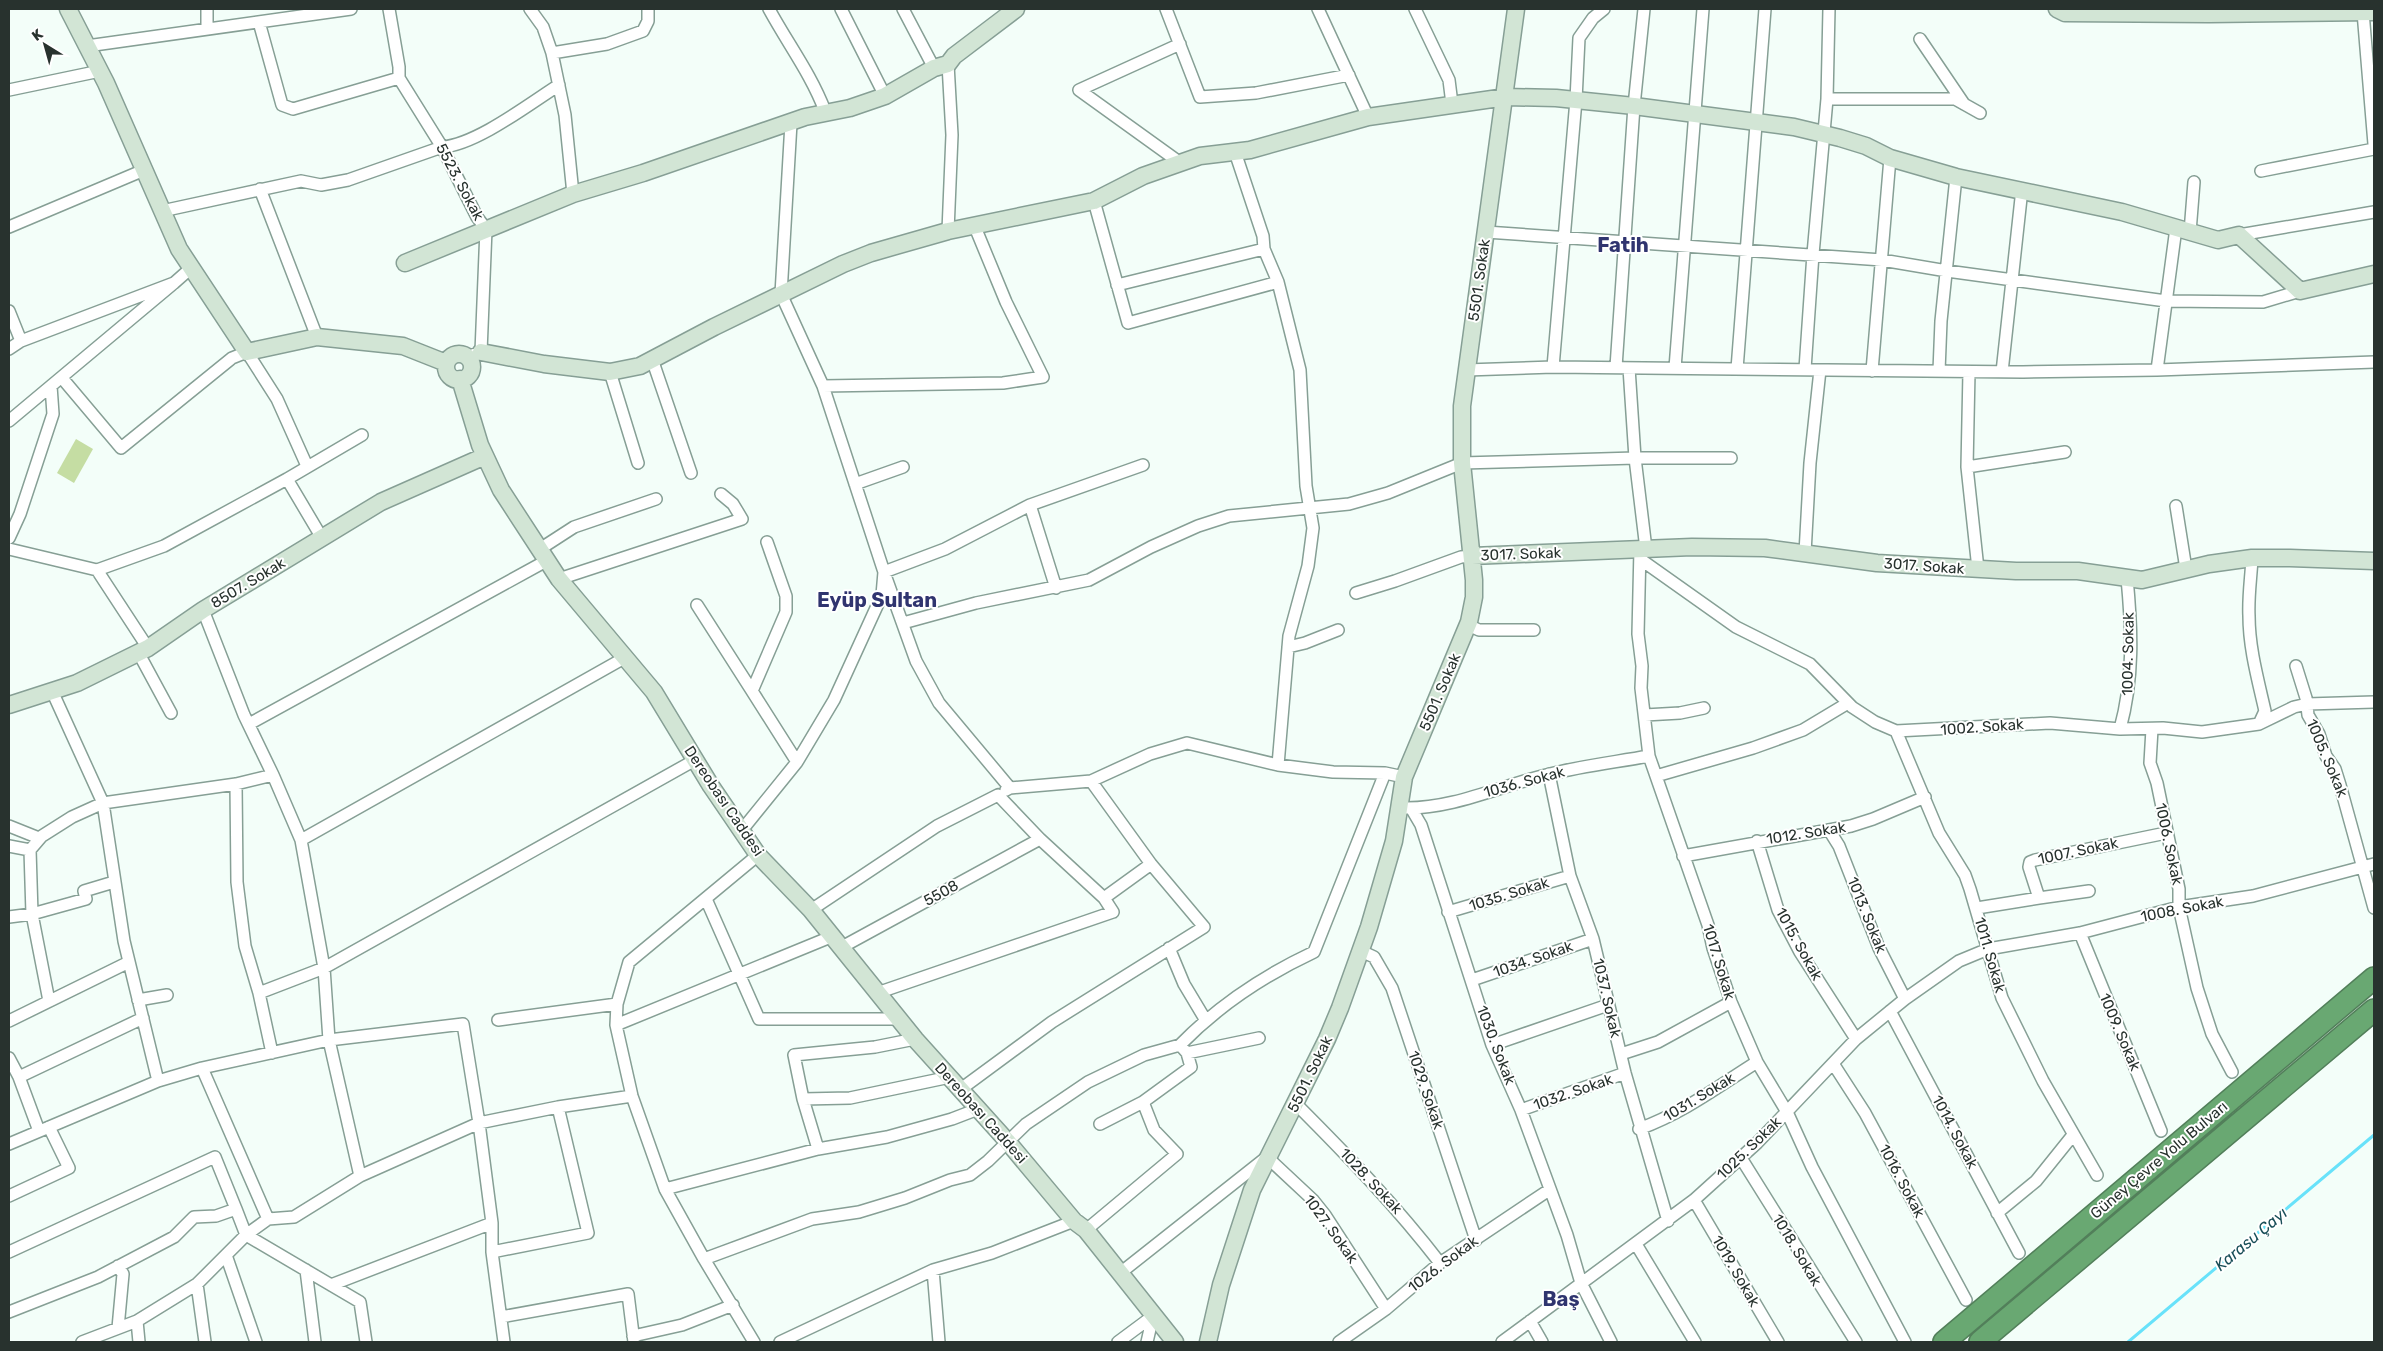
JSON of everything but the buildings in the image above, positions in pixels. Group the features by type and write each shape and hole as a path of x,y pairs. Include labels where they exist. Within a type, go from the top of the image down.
{"highway":[{"name":"Güney Çevre Yolu Bulvarı","path":"1944,1342 2374,978"},
{"name":"Güney Çevre Yolu Bulvarı","path":"1980,1342 2374,1010"}],"street":[{"path":"68,9 100,71 179,250 277,400 307,466"},
{"path":"207,9 207,29"},
{"path":"87,46 351,9"},
{"name":"5523. Sokak","path":"389,9 399,67 399,78 442,147 477,217 486,229 474,354"},
{"path":"530,9 543,27 552,53 565,116 573,194"},
{"path":"552,53 607,44 643,31 648,21 648,9"},
{"path":"770,9 818,91 825,112"},
{"path":"841,9 885,96"},
{"path":"902,9 941,66 952,136 948,231"},
{"path":"405,263 573,194 825,112 850,108 885,96 941,66 1016,9"},
{"path":"1166,9 1200,97 1256,92 1349,75"},
{"path":"1318,9 1368,117"},
{"path":"1415,9 1449,80 1452,104"},
{"name":"5501. Sokak","path":"1208,1342 1226,1268 1252,1190 1331,1032 1360,951 1405,808 1404,777 1468,625 1474,597 1472,556 1462,463 1462,406 1506,97 1516,9"},
{"path":"1553,366 1576,100 1579,38 1593,18 1604,9"},
{"path":"1616,367 1634,106 1644,9"},
{"path":"1675,368 1703,9"},
{"path":"1737,369 1765,9"},
{"path":"1806,369 1813,254 1827,99 1829,9"},
{"path":"2057,9 2065,13 2291,10 2368,12 2374,144"},
{"path":"259,22 282,105 293,109 399,78"},
{"path":"1920,39 1964,104"},
{"path":"1179,162 1079,90 1180,44"},
{"path":"9,90 100,71"},
{"path":"162,211 301,181 321,185 348,180 442,147 453,146 497,125 559,86"},
{"path":"446,363 456,354 474,354 610,372 640,366 782,294 871,253 948,231 975,227 1094,200 1143,176 1200,156 1235,152 1368,117 1506,97 1576,100 1756,120 1823,134 1866,146 1890,158 1956,176 2122,212 2218,240 2374,212"},
{"path":"1827,99 1955,98 1980,113"},
{"path":"791,123 782,294 823,386 884,572 916,661 939,702 1010,788"},
{"path":"2261,171 2374,149"},
{"path":"1235,152 1262,236 1264,249 1278,282 1300,370 1306,486 1313,528 1308,566 1289,636 1278,765"},
{"path":"1872,371 1890,158"},
{"path":"9,227 144,170"},
{"path":"1939,371 1941,321 1956,176"},
{"path":"2156,370 2166,301 2194,182"},
{"path":"260,189 317,337"},
{"path":"2002,372 2022,189"},
{"path":"1094,200 1128,323 1278,282"},
{"path":"823,386 1003,383 1043,377 1006,302 975,227"},
{"path":"1486,232 1882,260 1947,271 2011,278 2166,301 2263,302 2300,291 2374,274"},
{"path":"2239,236 2300,291"},
{"path":"1117,285 1264,249"},
{"path":"9,421 191,268"},
{"path":"9,349 21,341 174,283"},
{"path":"9,311 21,341"},
{"path":"62,378 121,448 232,358 247,352 317,337 402,346 446,363"},
{"path":"446,363 449,375 460,379 470,372 474,354"},
{"path":"652,359 690,473"},
{"path":"1466,370 1553,366 2002,372 2156,370 2374,362"},
{"name":"1017. Sokak","path":"1629,368 1642,552 1638,634 1642,666 1640,688 1649,756 1708,925 1713,948 1731,1002 1757,1062 1787,1112 1812,1167 1905,1342"},
{"path":"1805,553 1810,463 1820,370"},
{"path":"610,372 638,463"},
{"path":"1969,372 1967,467 1978,569"},
{"name":"Dereobası Caddesi","path":"460,379 485,456 501,490 559,579 654,692 695,760 758,855 811,910 915,1039 1080,1225 1175,1342"},
{"path":"9,538 20,514 53,414 51,386"},
{"path":"9,549 97,570 164,546 288,479 362,435"},
{"path":"1967,467 2065,452"},
{"name":"8507. Sokak","path":"9,705 77,683 143,650 202,610 381,502 485,456"},
{"path":"903,623 976,603 1089,580 1151,547 1198,526 1229,516 1349,504 1388,493 1462,463 1636,458 1731,458"},
{"path":"884,572 944,549 1030,505 1143,465"},
{"path":"855,484 904,467"},
{"path":"288,479 322,538"},
{"path":"559,579 742,519 733,504 720,494"},
{"path":"249,724 543,555 574,527 656,499"},
{"path":"1030,505 1056,588"},
{"path":"2176,506 2186,569"},
{"path":"752,691 786,612 786,596 767,542"},
{"name":"3017. Sokak","path":"1472,556 1765,548 1876,563 1978,569 2078,571 2142,580 2186,569 2252,558 2374,561"},
{"name":"1002. Sokak","path":"1642,552 1736,627 1810,664 1848,703 1875,722 1896,731 2050,723 2120,729 2163,728 2202,732 2258,724 2307,704 2374,702"},
{"path":"1356,593 1461,557 1472,556"},
{"path":"2252,558 2248,616 2254,667 2265,711 2258,724"},
{"path":"97,570 143,650 170,713"},
{"path":"742,830 796,762 834,700 882,595 884,572"},
{"name":"1004. Sokak","path":"2120,729 2128,698 2131,664 2132,624 2127,578"},
{"path":"697,605 796,762"},
{"path":"202,610 249,724 274,775 300,840 324,968 329,1040 360,1176"},
{"path":"1468,625 1479,630 1534,630"},
{"path":"1288,647 1305,643 1338,630"},
{"path":"300,840 626,657"},
{"name":"1005. Sokak","path":"2296,666 2307,704 2308,715 2319,734 2326,756 2335,769 2374,908"},
{"path":"52,691 103,803 114,882 129,962 158,1081"},
{"path":"1656,776 1753,748 1803,730 1848,703"},
{"path":"1645,715 1680,713 1704,708"},
{"name":"1006. Sokak","path":"2152,729 2150,763 2157,783 2179,889 2179,907 2187,948 2212,1034 2232,1072"},
{"name":"1011. Sokak","path":"1896,731 1939,833 1965,875 1991,964 2006,1006 2024,1044 2097,1175"},
{"path":"811,910 938,826 1010,788 1091,782 1150,754 1187,743 1278,765 1333,772 1385,773 1404,777"},
{"name":"1036. Sokak","path":"1405,808 1423,808 1500,789 1549,774 1649,756"},
{"path":"260,993 324,968 695,760"},
{"path":"1184,1049 1205,1019 1288,964 1314,952 1385,773"},
{"name":"1037. Sokak","path":"1549,774 1570,876 1593,939 1639,1129 1668,1221"},
{"path":"49,1001 32,914 30,850 39,838 72,817 103,803 236,784 274,775"},
{"path":"802,1099 850,1098 955,1083 1204,927 1151,864 1091,782"},
{"path":"236,784 237,882 245,946 260,993 272,1053"},
{"path":"877,993 1113,912 1104,898 1040,839 998,795"},
{"name":"1012. Sokak","path":"1683,856 1757,841 1829,830 1873,819 1925,797"},
{"name":"1030. Sokak","path":"1405,808 1421,825 1492,1045 1521,1110 1567,1235 1582,1283 1611,1342"},
{"path":"9,826 39,838"},
{"name":"1013. Sokak","path":"1829,830 1840,846 1879,948 1905,999"},
{"name":"1007. Sokak","path":"2039,898 2029,866 2030,862 2102,845 2166,833"},
{"name":"5508","path":"616,1025 740,975 837,942 1040,839"},
{"name":"1015. Sokak","path":"1757,841 1778,910 1800,952 1856,1039"},
{"path":"9,846 30,850"},
{"path":"754,1342 665,1189 632,1096 616,1025 617,1004 629,962 758,855"},
{"path":"1104,898 1151,864"},
{"name":"1008. Sokak","path":"1988,949 2080,933 2179,907 2253,896 2374,864"},
{"name":"1035. Sokak","path":"1448,912 1570,876"},
{"path":"9,917 32,914 86,899 84,891 114,882"},
{"path":"1976,908 2089,891"},
{"path":"706,899 759,1019 898,1018"},
{"name":"1009. Sokak","path":"2080,933 2162,1131"},
{"name":"1034. Sokak","path":"1472,980 1593,939"},
{"path":"1169,948 1184,984 1205,1019"},
{"name":"1025. Sokak","path":"1502,1342 1694,1200 1741,1158 1834,1065 1856,1039 1890,1011 1959,961 1988,949"},
{"name":"1029. Sokak","path":"1360,951 1374,958 1392,988 1476,1240"},
{"path":"9,1021 129,962"},
{"path":"138,1000 167,995"},
{"path":"1621,1054 1658,1042 1731,1002"},
{"path":"498,1020 617,1004"},
{"path":"1492,1045 1608,1005"},
{"name":"1014. Sokak","path":"1890,1011 2019,1253"},
{"path":"19,1077 143,1018"},
{"path":"9,1144 158,1081 202,1068 329,1040 463,1024 479,1123 492,1223 492,1252 504,1342"},
{"path":"704,1258 812,1219 859,1212 905,1198 950,1180 970,1175 988,1162 1026,1124 1088,1082 1144,1055 1259,1038"},
{"path":"818,1149 802,1099 794,1055 875,1047 915,1039"},
{"path":"1100,1124 1143,1102 1191,1067 1184,1049"},
{"path":"9,1058 44,1129 69,1168 9,1196"},
{"name":"1031. Sokak","path":"1639,1129 1670,1118 1757,1062"},
{"name":"1016. Sokak","path":"1834,1065 1865,1113 1966,1300"},
{"path":"202,1068 268,1219"},
{"name":"1032. Sokak","path":"1521,1110 1625,1074"},
{"path":"82,1342 137,1321 197,1284 246,1235 268,1219 294,1217 360,1176 479,1123 558,1107 632,1096"},
{"path":"780,1342 933,1270 1080,1225 1177,1154 1154,1130 1143,1102"},
{"name":"1028. Sokak","path":"1296,1104 1400,1211 1440,1262"},
{"path":"492,1252 588,1233 558,1107"},
{"path":"665,1189 818,1149 887,1137 952,1119 978,1109"},
{"path":"1997,1213 2036,1182 2073,1135"},
{"path":"9,1252 215,1157 246,1235 360,1302 366,1342"},
{"path":"1119,1274 1267,1157"},
{"name":"1027. Sokak","path":"1267,1157 1312,1200 1325,1216 1386,1309"},
{"name":"1018. Sokak","path":"1741,1158 1856,1342"},
{"name":"1026. Sokak","path":"1339,1342 1386,1309 1440,1262 1549,1190"},
{"name":"1019. Sokak","path":"1694,1200 1778,1342"},
{"path":"9,1312 98,1277 174,1236 194,1217 216,1216 236,1209"},
{"path":"331,1285 492,1223"},
{"path":"1636,1244 1695,1342"},
{"path":"226,1255 256,1342"},
{"path":"118,1266 123,1274 118,1328"},
{"path":"306,1270 315,1342"},
{"path":"933,1270 939,1342"},
{"path":"197,1284 205,1342"},
{"path":"501,1317 628,1294 633,1339 682,1325 733,1305"},
{"path":"1118,1342 1153,1316"},
{"path":"1147,1342 1153,1316"},
{"path":"137,1321 139,1342"},
{"path":"1530,1321 1542,1342"}],"green space":[{"path":"76,439 93,449 74,483 57,473"}],"waterway":[{"name":"Karasu Çayı","path":"2128,1342 2374,1135"}],"district":[{"name":"Fatih","path":"1623,245"},
{"name":"Eyüp Sultan","path":"877,600"},
{"name":"Baş","path":"1561,1299"}]}
